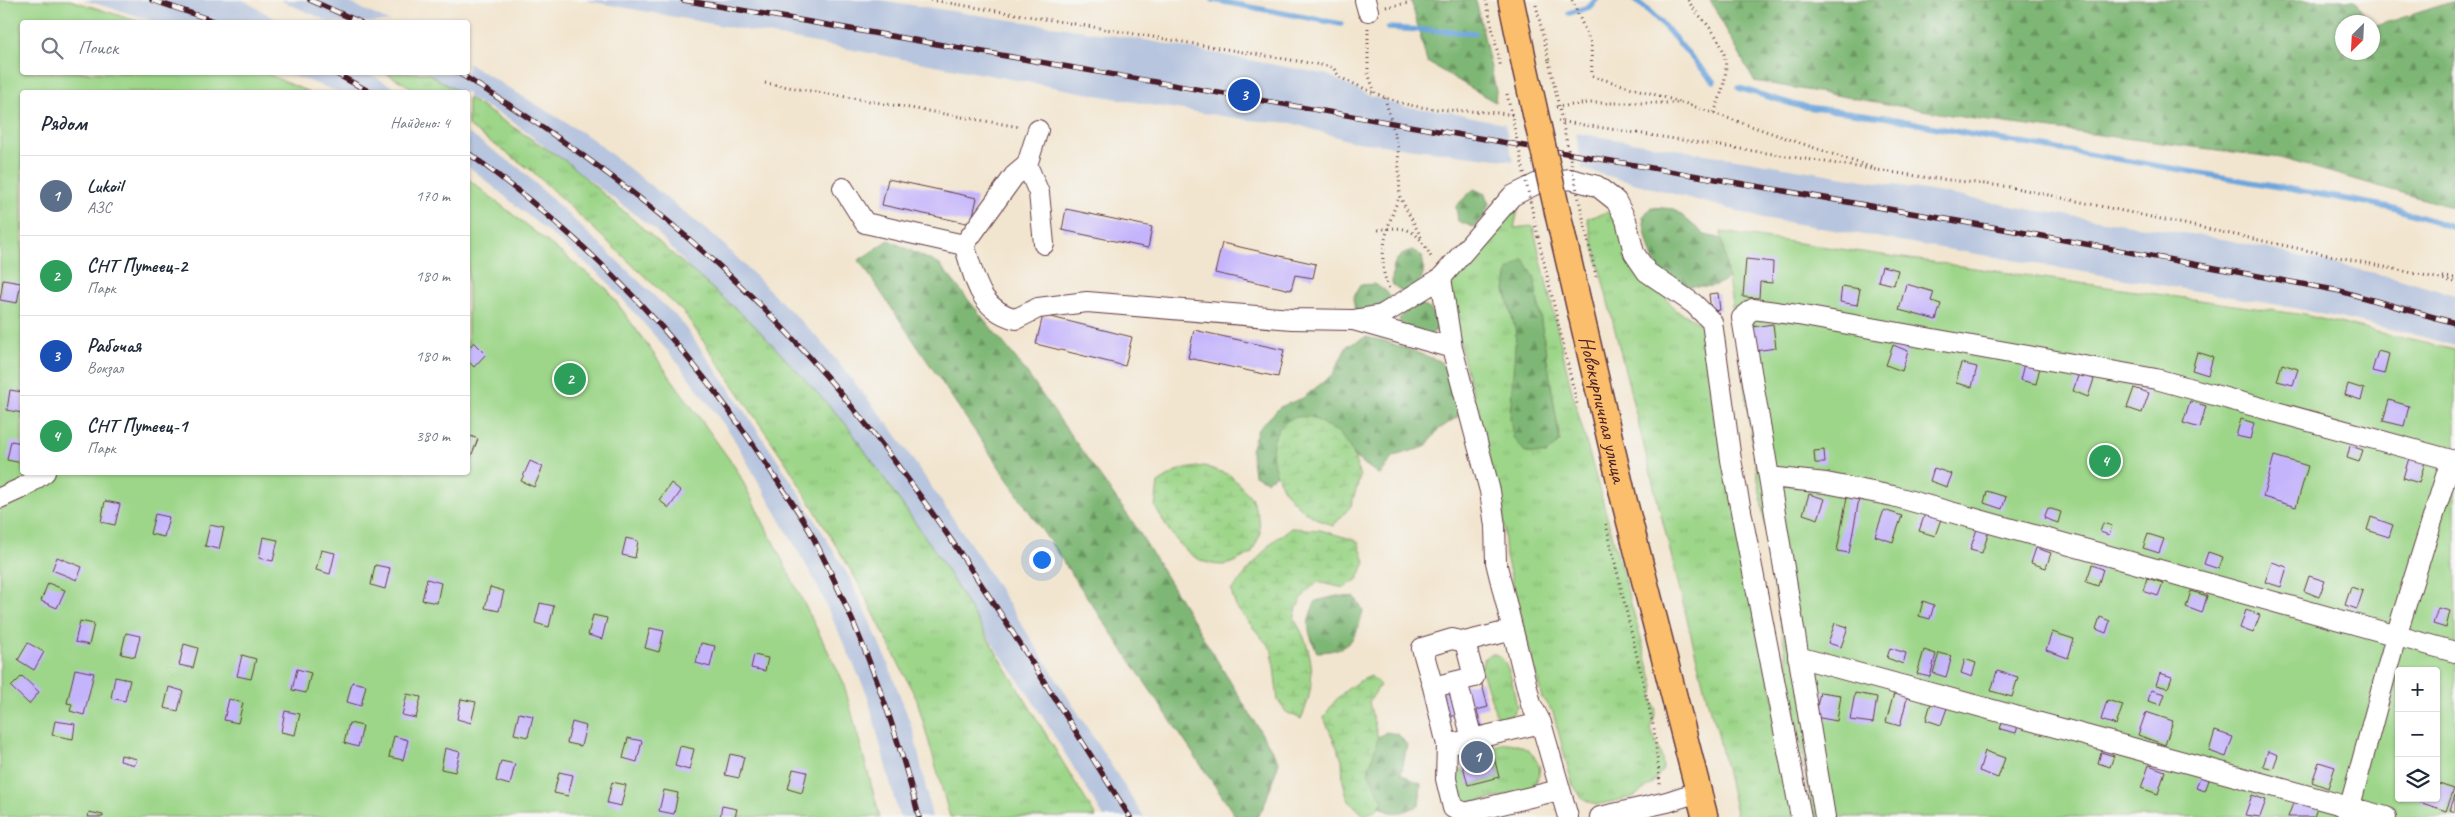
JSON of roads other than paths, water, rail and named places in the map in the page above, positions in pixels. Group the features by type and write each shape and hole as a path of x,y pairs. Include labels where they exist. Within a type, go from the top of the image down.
{"main road":[{"name":"Новокирпичная улица","path":"1512,0 1525,67 1624,500 1705,817"}],"street":[{"path":"964,245 1014,176 1027,165 1038,130"},
{"path":"1027,165 1038,193 1044,244"},
{"path":"964,245 984,301 1000,315 1016,319 1038,308 1087,302 1292,319 1353,320 1382,315 1441,278 1512,196 1536,184 1570,179 1597,186 1616,201 1626,220 1634,253 1647,272 1694,304 1712,322 1731,460 1801,817"},
{"path":"843,188 865,223 964,245"},
{"path":"1441,278 1452,348 1490,491 1495,526 1496,562 1531,704 1541,723 1568,817"},
{"path":"1712,322 1742,318 1752,309 1798,315 2146,377 2453,461 2396,636 2348,812"},
{"path":"1742,318 1825,817"},
{"path":"1353,320 1452,348"},
{"path":"0,498 24,487 41,475"},
{"path":"1769,477 1826,483 1893,496 2455,652"},
{"path":"1513,630 1465,642 1452,639 1422,648 1447,745 1446,779 1453,808 1465,814 1559,790"},
{"path":"1432,687 1474,677 1465,642"},
{"path":"1798,657 2348,812 2386,817"},
{"path":"1457,681 1472,739"},
{"path":"1447,745 1541,723"},
{"path":"1600,817 1667,802 1698,792"}],"waterway":[{"path":"1213,0 1341,24"},
{"path":"1569,13 1589,7 1596,0"},
{"path":"1635,0 1666,28 1714,81"},
{"path":"1388,28 1475,33"},
{"path":"1739,88 1799,106 1884,117 1984,137 2390,207 2455,228"}],"railway":[{"path":"152,0 211,20"},
{"path":"310,0 355,20"},
{"path":"683,0 2015,231 2340,291 2455,323"},
{"path":"339,75 366,90"},
{"path":"462,75 558,138 654,209 743,288 786,331 868,427 948,535 986,591 1130,817"},
{"path":"470,154 555,221 634,297 706,380 739,424 806,524 848,610 888,712 919,817"}],"place":[{"name":"Рабочая","path":"1244,95"},
{"name":"СНТ Путеец-2","path":"570,379"},
{"name":"СНТ Путеец-1","path":"2105,461"},
{"name":"Lukoil","path":"1477,757"}]}
